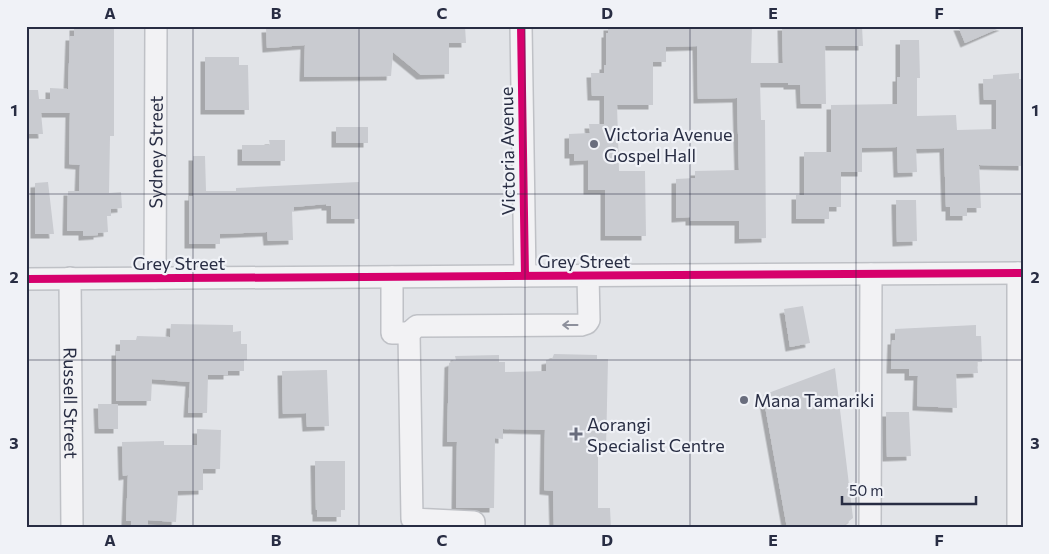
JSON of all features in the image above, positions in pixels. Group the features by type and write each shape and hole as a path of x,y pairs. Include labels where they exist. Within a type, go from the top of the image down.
{"street":[{"name":"Sydney Street","path":"155,278 156,26"},
{"name":"Victoria Avenue","path":"521,26 525,276"},
{"name":"Grey Street","path":"26,279 1021,273"},
{"path":"1018,528 1021,273"},
{"path":"870,528 871,274"},
{"path":"392,277 392,333 409,333 417,326 581,325 589,320 588,275"},
{"name":"Russell Street","path":"70,278 72,528"},
{"path":"409,333 412,519 474,522 474,528"}],"building":[{"path":"74,26 114,26 114,136 110,136 109,193 121,192 122,208 111,209 111,216 107,216 108,232 98,233 98,235 83,236 83,231 67,231 68,191 79,191 80,165 69,164 70,113 41,113 43,134 26,134 29,90 38,90 39,99 50,99 50,88 68,89 70,36 74,36"},
{"path":"309,26 465,26 466,43 449,43 449,74 421,75 393,52 391,76 304,77 305,45 267,48 266,28"},
{"path":"608,26 752,26 751,63 783,63 782,26 862,26 863,46 825,46 826,104 801,104 800,85 760,83 761,120 765,120 766,238 739,239 739,221 690,221 690,217 676,218 676,179 695,178 695,171 739,170 737,98 698,99 697,46 666,47 666,62 653,62 653,105 617,105 619,171 645,171 646,236 605,236 605,190 588,190 588,160 574,161 574,154 569,154 569,134 590,133 589,124 604,124 604,96 592,96 591,73 604,73"},
{"path":"958,26 1004,26 965,43"},
{"path":"900,40 919,40 920,78 917,78 917,116 956,115 957,130 996,129 996,100 984,100 983,79 993,79 993,75 1019,73 1019,79 1023,79 1023,166 979,165 981,208 967,208 967,216 950,216 950,207 946,207 944,148 916,149 917,172 898,173 897,147 862,148 862,172 841,172 841,207 829,207 829,219 796,219 796,195 804,195 804,152 831,152 831,105 897,104 897,77 900,77"},
{"path":"205,57 239,57 239,65 248,65 249,110 205,110"},
{"path":"336,127 368,127 368,143 336,143"},
{"path":"269,140 285,140 285,161 242,161 242,145 270,145"},
{"path":"193,156 205,156 206,191 236,191 236,188 359,182 359,219 331,219 331,206 326,206 326,204 294,207 294,211 292,211 293,240 268,241 267,232 220,234 220,244 189,244 189,196 193,196"},
{"path":"48,182 54,234 35,234 35,183"},
{"path":"896,200 916,200 917,241 897,242"},
{"path":"803,306 810,343 790,347 784,309"},
{"path":"171,324 233,325 233,332 241,331 241,344 247,344 247,360 244,360 244,371 228,371 228,375 208,375 207,413 188,413 190,382 152,379 151,401 116,401 116,351 120,351 120,340 136,340 137,336 170,337"},
{"path":"976,325 976,336 981,336 982,362 977,362 978,373 956,374 957,408 917,406 918,376 909,376 909,369 891,369 892,340 895,340 895,329"},
{"name":"Aorangi Specialist Centre","path":"554,354 597,355 597,359 608,359 606,449 598,448 598,508 610,508 611,528 554,528 553,491 544,490 545,430 503,429 503,439 495,438 494,508 456,508 457,442 447,442 449,363 456,360 455,356 499,355 499,362 505,362 505,372 546,371 546,360 552,359"},
{"path":"835,368 853,518 840,528 787,528 763,395"},
{"path":"327,370 329,426 307,427 306,413 283,414 282,371"},
{"path":"98,404 118,404 118,429 99,429"},
{"path":"886,412 909,412 911,456 887,457"},
{"path":"197,429 221,430 220,469 203,469 203,490 178,491 176,522 148,520 148,526 131,526 131,521 126,521 128,475 123,476 122,442 164,441 164,445 197,445"},
{"path":"315,461 345,461 345,510 341,510 341,517 317,517"}],"cycle path":[{"path":"521,26 525,276"},
{"path":"26,279 1023,273"}],"place":[{"name":"Victoria Avenue Gospel Hall","path":"594,144"},
{"name":"Mana Tamariki","path":"744,400"},
{"name":"Aorangi Specialist Centre","path":"576,434"}]}
